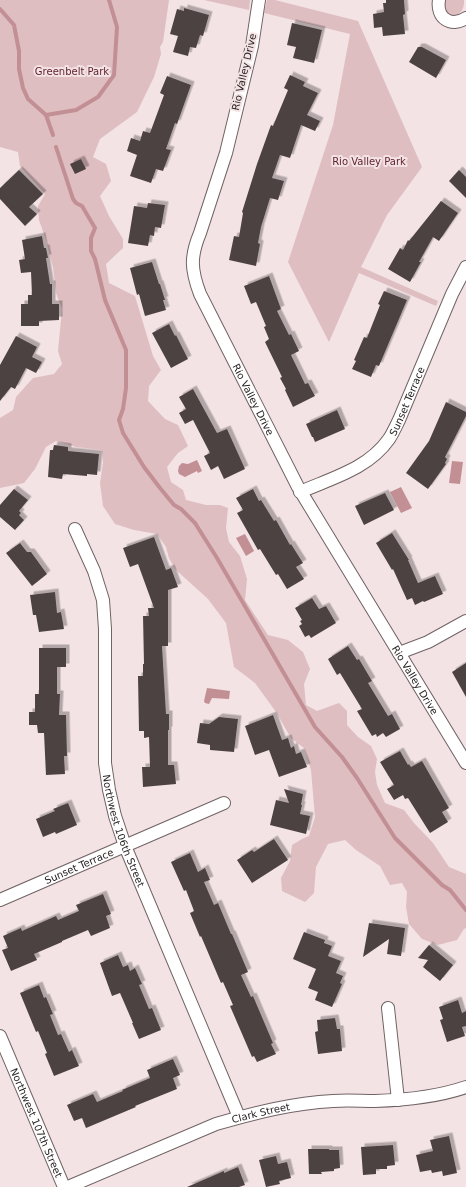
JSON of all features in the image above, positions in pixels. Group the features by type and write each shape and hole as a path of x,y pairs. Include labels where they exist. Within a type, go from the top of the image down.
{"street":[{"name":"Rio Valley Drive","path":"259,0 252,46 226,152 195,245 192,265 194,278 200,294 300,492 466,763"},
{"path":"439,0 438,6 443,18 448,21 455,22 466,18"},
{"name":"Sunset Terrace","path":"300,492 363,464 378,453 389,438 399,420 452,294 466,267"},
{"name":"Northwest 106th Street","path":"75,529 94,571 102,600 105,629 105,763 115,816 125,846 239,1117"},
{"path":"399,653 428,642 466,621"},
{"name":"Sunset Terrace","path":"0,900 224,803"},
{"path":"388,1008 398,1100"},
{"name":"Northwest 107th Street","path":"0,1036 64,1187"},
{"name":"Clark Street","path":"68,1187 216,1124 239,1117 293,1104 333,1100 398,1100 435,1095 466,1087"}],"green space":[{"name":"Greenbelt Park","path":"0,0 169,0 163,42 160,47 161,54 154,77 137,112 100,139 93,157 106,164 111,181 100,196 109,216 123,239 123,248 106,264 109,283 135,296 153,356 161,370 149,386 148,401 165,419 178,425 188,446 178,453 167,467 171,482 183,490 186,500 206,505 220,505 228,508 226,528 229,542 240,556 247,579 245,600 268,635 288,640 303,652 310,669 304,684 306,705 317,711 339,703 347,711 347,725 358,737 371,746 377,759 375,772 377,785 385,803 404,810 433,843 449,867 466,874 466,928 457,940 438,945 422,939 409,924 406,907 407,892 402,883 390,885 380,866 356,850 345,840 328,844 316,867 314,893 305,902 282,891 281,878 290,861 292,845 309,836 315,817 311,770 304,748 291,738 276,712 255,683 234,667 226,623 208,599 175,569 169,558 166,547 157,534 134,530 115,524 103,506 100,483 103,463 102,450 76,447 56,441 46,447 35,469 24,483 0,488 0,418 13,410 16,397 33,378 54,374 62,364 58,351 62,309 56,293 53,267 39,220 38,206 45,194 20,166 18,152 0,147"},
{"path":"204,0 250,0 249,10"},
{"name":"Rio Valley Park","path":"267,0 275,0 358,21 422,167 387,215 361,267 438,301 436,306 359,273 329,342 288,262 333,125 350,34 264,13"},
{"path":"445,0 464,0 461,12 457,15 448,16 445,13"}],"shaded area":[{"path":"197,460 202,471 198,473 197,471 185,477 179,474 179,466 182,463 188,464"},
{"path":"452,461 463,462 460,484 449,483"},
{"path":"401,487 412,508 401,513 390,492"},
{"path":"245,534 254,551 246,556 236,538"},
{"path":"207,688 230,691 229,699 212,698 209,704 205,703 204,701"}],"building":[{"path":"386,0 404,0 405,14 403,15 405,34 383,36 382,27 374,28 373,14 384,12 383,3 386,3"},
{"path":"184,8 209,15 203,36 200,35 196,48 190,47 188,56 173,52 178,36 170,34 177,9 184,11"},
{"path":"292,23 322,30 314,63 293,58 296,47 287,45"},
{"path":"418,47 422,47 446,60 436,78 409,62"},
{"path":"290,75 305,82 303,86 318,93 307,115 320,121 315,131 301,125 290,158 280,155 272,178 284,181 278,200 270,198 261,227 256,266 229,260 234,236 239,237 242,212 257,164 271,125 273,126 288,90 284,88"},
{"path":"167,76 191,85 166,149 171,150 163,171 156,169 151,183 130,176 137,155 127,151 131,138 140,141 143,131 150,133 164,95 160,93"},
{"path":"81,159 86,169 75,174 70,164"},
{"path":"19,170 43,194 29,207 37,214 25,226 0,199 0,188"},
{"path":"459,170 466,177 466,198 449,181"},
{"path":"441,201 458,213 439,241 433,237 410,282 388,269 400,248 403,250 408,240 409,241"},
{"path":"148,203 165,205 161,228 155,227 154,236 150,235 148,246 128,243 134,206 147,208"},
{"path":"42,236 44,248 46,248 48,258 46,258 50,284 52,284 52,304 59,304 59,320 39,321 39,326 21,326 21,304 28,304 28,295 32,295 31,272 21,273 19,260 25,259 22,240"},
{"path":"152,262 165,300 163,300 166,310 145,316 139,294 137,295 130,268"},
{"path":"269,276 281,309 277,311 299,351 291,355 305,384 308,383 315,396 293,407 280,378 282,377 265,342 269,339 264,327 266,326 256,302 251,304 244,286"},
{"path":"384,291 407,300 379,366 376,365 371,377 352,369 356,361 354,360 364,337 367,338 380,305 378,304"},
{"path":"169,324 188,359 171,368 152,333"},
{"path":"16,336 37,347 32,357 42,362 36,373 26,368 15,389 11,387 0,401 0,365"},
{"path":"193,389 217,433 227,429 245,469 224,479 218,466 211,470 204,456 210,453 193,420 185,424 179,413 186,409 179,397"},
{"path":"446,402 466,412 466,416 445,457 447,459 446,464 428,489 406,473 429,441"},
{"path":"337,410 345,429 315,442 306,424"},
{"path":"54,445 68,447 68,451 99,454 97,475 87,474 87,476 63,474 62,479 48,477 50,450 53,450"},
{"path":"14,489 28,500 19,511 21,513 19,515 24,520 15,530 0,517 0,505"},
{"path":"253,489 259,501 261,500 274,521 276,520 290,545 291,544 303,563 296,567 304,579 287,589 278,574 276,575 260,549 258,550 237,513 243,510 236,498"},
{"path":"385,493 394,510 364,525 355,506"},
{"path":"392,533 409,560 418,583 435,576 443,594 415,605 412,598 407,600 393,569 392,570 376,543"},
{"path":"154,537 166,570 171,568 178,587 168,590 168,646 162,646 166,714 169,714 168,765 174,765 176,784 143,787 142,767 150,767 149,737 144,738 144,731 139,731 138,676 143,676 144,664 143,616 149,616 148,608 154,608 138,564 130,567 123,548"},
{"path":"20,543 27,552 31,552 47,574 32,586 6,553"},
{"path":"55,592 57,613 61,612 64,629 39,632 36,615 33,615 30,595"},
{"path":"312,598 319,609 326,606 336,623 311,638 309,635 305,637 299,626 302,624 300,621 302,620 295,608"},
{"path":"348,646 357,660 359,659 372,681 368,683 388,716 392,714 400,729 386,737 383,733 377,737 376,734 372,736 357,711 362,709 340,673 337,675 328,659"},
{"path":"39,648 66,648 66,667 57,667 57,694 60,694 59,715 66,715 67,756 64,756 65,774 46,775 44,733 38,733 37,725 29,725 29,712 35,712 35,694 39,694"},
{"path":"466,663 466,697 452,672"},
{"path":"273,715 282,740 288,738 291,748 294,746 296,754 301,752 307,767 279,777 269,750 255,755 245,726"},
{"path":"219,717 238,719 234,752 210,750 210,745 197,743 200,723 209,724"},
{"path":"400,751 408,765 409,764 411,767 422,761 449,808 442,812 448,822 430,833 408,798 405,799 403,795 394,800 387,789 394,785 380,762"},
{"path":"284,789 303,794 300,814 310,816 306,834 270,825 276,800 289,803"},
{"path":"68,803 77,825 56,834 55,832 43,837 36,819 55,811 53,809"},
{"path":"274,839 288,860 252,883 237,860 252,850 254,852"},
{"path":"190,853 198,872 205,868 210,880 204,882 214,905 218,903 232,934 248,972 241,975 251,997 253,996 273,1043 271,1044 276,1054 257,1062 254,1056 252,1057 230,1006 233,1005 223,982 221,983 201,936 200,937 190,913 194,911 186,890 184,891 171,862"},
{"path":"103,894 111,914 106,916 110,928 91,936 88,930 62,941 34,954 37,960 11,971 2,950 8,948 3,936 21,928 22,931 56,916 58,920 79,911 76,905"},
{"path":"369,923 405,928 401,956 387,954 389,939 363,957"},
{"path":"304,932 325,940 324,943 332,946 328,956 341,961 336,973 343,976 340,983 342,984 332,1007 315,1000 318,992 308,988 316,969 293,959"},
{"path":"429,945 453,965 440,981 423,967 428,960 418,958"},
{"path":"118,955 123,967 128,965 130,971 135,968 142,984 139,985 149,1009 152,1008 161,1030 139,1039 120,993 112,996 100,963"},
{"path":"39,985 53,1014 50,1015 58,1035 61,1034 69,1052 72,1050 79,1066 54,1076 38,1031 36,1032 20,993"},
{"path":"458,1000 462,1013 466,1011 466,1026 462,1027 465,1036 447,1042 440,1020 443,1019 439,1007"},
{"path":"335,1018 337,1029 340,1029 342,1051 318,1054 315,1032 318,1031 317,1020"},
{"path":"173,1059 180,1075 173,1078 177,1089 86,1128 82,1118 74,1121 67,1105 93,1094 97,1102 123,1091 122,1090 150,1078 147,1070"},
{"path":"449,1136 457,1173 443,1176 442,1171 432,1173 431,1170 420,1172 416,1155 433,1151 430,1140"},
{"path":"393,1145 395,1165 387,1166 387,1169 376,1169 376,1174 363,1175 361,1147"},
{"path":"308,1149 339,1150 340,1168 334,1169 334,1171 321,1172 322,1174 309,1174"},
{"path":"276,1156 278,1164 287,1162 291,1178 279,1181 280,1184 266,1187 259,1160"},
{"path":"238,1167 245,1185 239,1187 187,1187 224,1171 224,1173"}],"waterway":[{"path":"46,115 76,110 98,97 114,75 117,27 109,0"},
{"path":"0,9 14,25 19,51 19,69 23,88 28,99 46,115 53,135"},
{"path":"56,147 73,199 76,203 82,206 95,228 91,238 91,251 95,259 105,300 126,350 126,388 123,409 119,420 123,433 144,467 160,488 174,505 181,509 195,523 217,558 315,727 342,757 395,838 442,885 450,890 466,910"}]}
